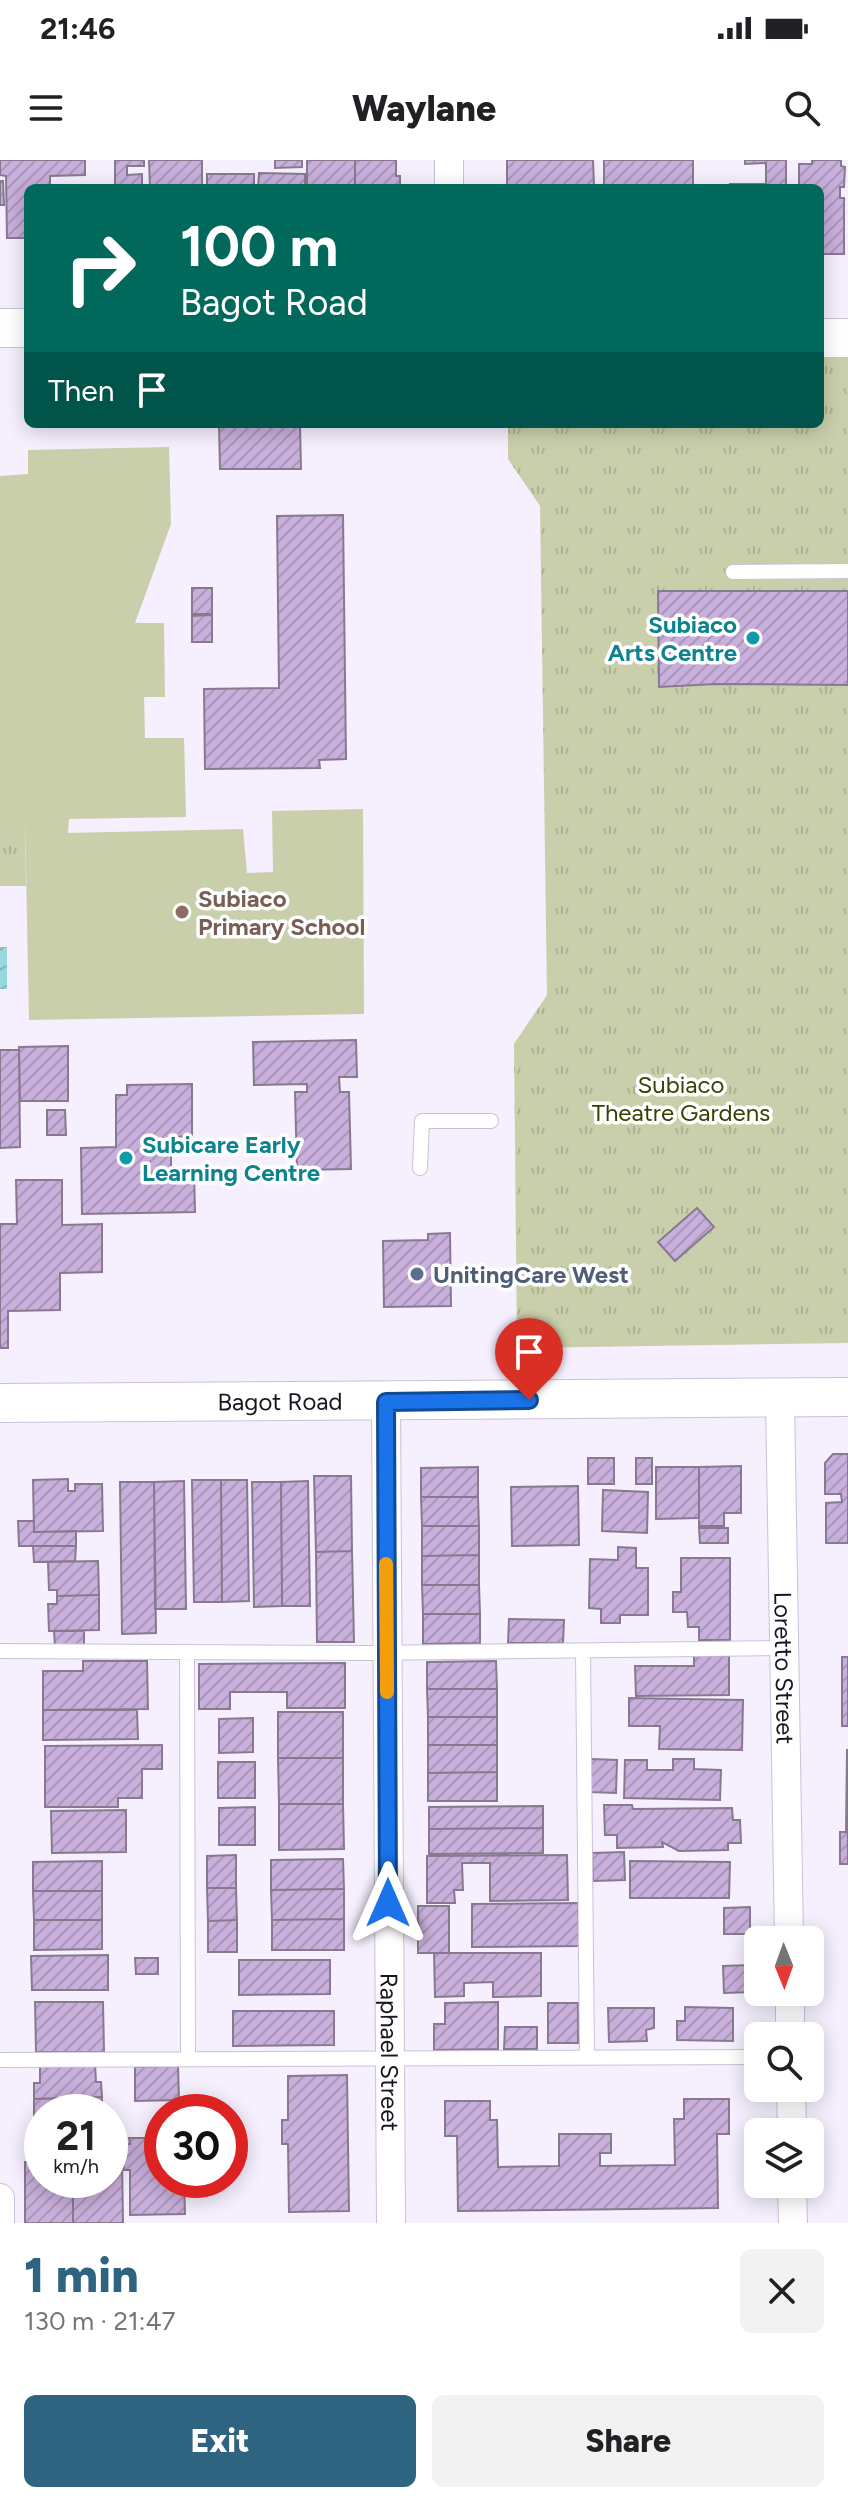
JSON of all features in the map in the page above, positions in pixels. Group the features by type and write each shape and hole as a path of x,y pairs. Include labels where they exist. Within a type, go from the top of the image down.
{"main road":[{"path":"824,312 848,312"},
{"path":"0,328 24,328"},
{"path":"824,338 848,338"},
{"name":"Bagot Road","path":"0,1403 848,1397"}],"street":[{"path":"449,160 449,184"},
{"name":"Loretto Street","path":"780,1398 789,1926"},
{"name":"Raphael Street","path":"386,1402 391,2223"},
{"path":"0,2198 0,2223"},
{"path":"792,2198 793,2223"}],"lane":[{"path":"733,572 848,571"},
{"path":"420,1168 422,1121 491,1121"},
{"path":"0,1651 387,1652 784,1648"},
{"path":"583,1651 587,2058"},
{"path":"187,1652 188,2059"},
{"path":"0,2060 744,2057"}],"green space":[{"name":"Subiaco Theatre Gardens","path":"824,353 848,353 848,1343 517,1348 514,1044 547,995 540,506 508,459 508,428 824,428"},
{"name":"Subiaco Primary School","path":"169,447 171,524 135,623 164,623 165,697 144,697 145,738 184,738 186,817 69,819 68,833 243,829 247,873 273,872 272,811 363,809 364,1014 29,1020 25,820 0,820 0,476 28,474 28,450"},
{"path":"25,819 26,886 0,886 0,820"}],"water":[{"path":"0,947 7,947 7,989 0,989"}],"building":[{"path":"0,160 85,160 85,175 50,176 50,184 24,184 24,238 7,238 6,176 0,175"},
{"path":"115,160 144,160 144,166 127,166 127,175 142,174 142,184 115,184"},
{"path":"149,160 202,160 202,184 150,184"},
{"path":"275,160 302,160 302,167 275,168"},
{"path":"307,160 355,160 355,184 307,184"},
{"path":"355,160 396,160 396,176 400,176 400,184 355,184"},
{"path":"507,160 593,160 594,184 507,184"},
{"path":"604,160 693,160 693,184 604,184"},
{"path":"745,160 786,160 786,184 766,184 766,163 745,164"},
{"path":"812,160 841,160 841,166 845,167 844,187 840,187 840,198 844,198 844,254 824,254 824,184 799,184 799,164 812,164"},
{"path":"259,173 305,174 305,184 258,184"},
{"path":"207,174 254,174 254,184 207,184"},
{"path":"0,181 3,181 4,205 0,205"},
{"path":"219,428 300,428 301,469 220,469"},
{"path":"343,515 346,759 319,760 320,768 205,769 204,689 279,688 277,516"},
{"path":"192,588 212,588 212,614 192,614"},
{"name":"Subiaco Arts Centre","path":"658,591 848,591 848,685 715,684 659,687"},
{"path":"212,615 212,642 192,642 192,616"},
{"path":"356,1040 357,1077 339,1077 340,1092 349,1092 351,1169 297,1170 295,1092 307,1092 307,1084 254,1085 253,1042"},
{"path":"68,1046 68,1101 20,1101 19,1047"},
{"path":"0,1050 19,1050 20,1147 0,1148"},
{"name":"Subicare Early Learning Centre","path":"192,1084 192,1136 171,1137 171,1168 194,1168 195,1212 82,1214 81,1148 116,1147 116,1095 127,1095 127,1085"},
{"path":"47,1110 65,1110 66,1135 47,1135"},
{"path":"16,1180 62,1180 62,1225 102,1224 102,1272 60,1273 60,1310 8,1311 8,1348 0,1348 0,1224 17,1224"},
{"path":"697,1208 714,1227 675,1261 658,1242"},
{"name":"UnitingCare West","path":"450,1233 451,1306 384,1307 383,1241 428,1240 428,1234"},
{"path":"833,1454 848,1454 848,1543 826,1543 826,1503 842,1502 841,1494 825,1494 825,1463"},
{"path":"588,1458 614,1458 614,1484 588,1484"},
{"path":"636,1458 652,1458 652,1484 636,1484"},
{"path":"741,1466 741,1513 724,1513 724,1526 699,1526 699,1467"},
{"path":"478,1467 478,1497 421,1497 421,1468"},
{"path":"656,1467 699,1467 699,1518 656,1519"},
{"path":"314,1476 351,1476 352,1551 316,1552"},
{"path":"68,1479 68,1491 75,1491 75,1484 102,1484 103,1531 34,1532 33,1480"},
{"path":"192,1480 221,1480 222,1602 194,1602"},
{"path":"221,1480 247,1480 249,1601 222,1602"},
{"path":"184,1481 186,1609 155,1609 154,1482"},
{"path":"308,1481 310,1606 282,1606 281,1482"},
{"path":"120,1482 154,1482 156,1633 122,1634"},
{"path":"252,1482 281,1482 282,1606 254,1607"},
{"path":"578,1486 579,1545 512,1546 511,1487"},
{"path":"603,1490 648,1492 647,1533 602,1531"},
{"path":"421,1497 478,1497 479,1526 422,1526"},
{"path":"18,1521 34,1521 34,1532 76,1531 76,1546 19,1546"},
{"path":"422,1526 479,1526 479,1555 422,1556"},
{"path":"699,1528 728,1528 728,1543 700,1543"},
{"path":"33,1546 76,1546 75,1561 34,1562"},
{"path":"618,1547 636,1548 636,1568 648,1568 648,1615 620,1615 620,1623 601,1623 601,1609 589,1608 590,1559 618,1560"},
{"path":"352,1551 354,1642 317,1642 316,1552"},
{"path":"479,1555 479,1585 422,1585 422,1556"},
{"path":"681,1558 730,1558 730,1640 699,1640 699,1627 688,1627 687,1612 673,1612 673,1592 681,1592"},
{"path":"98,1561 99,1595 57,1596 57,1590 49,1590 48,1562"},
{"path":"422,1585 479,1585 480,1614 423,1614"},
{"path":"99,1595 99,1630 49,1631 48,1604 57,1604 57,1596"},
{"path":"423,1614 480,1614 480,1643 423,1644"},
{"path":"509,1619 564,1620 563,1643 508,1643"},
{"path":"54,1631 84,1631 84,1646 55,1646"},
{"path":"694,1656 729,1656 729,1695 636,1696 635,1666 694,1666"},
{"path":"842,1657 848,1657 848,1726 842,1726"},
{"path":"83,1661 147,1661 148,1709 43,1710 43,1671 83,1671"},
{"path":"496,1661 497,1689 427,1689 427,1662"},
{"path":"345,1663 345,1708 287,1708 287,1692 230,1692 230,1709 199,1709 199,1664"},
{"path":"427,1689 497,1689 497,1717 428,1717"},
{"path":"629,1698 743,1700 742,1750 659,1749 660,1726 629,1726"},
{"path":"43,1710 137,1710 138,1739 43,1740"},
{"path":"278,1712 343,1712 343,1758 278,1758"},
{"path":"428,1717 497,1717 497,1745 428,1745"},
{"path":"253,1718 253,1752 219,1753 219,1719"},
{"path":"162,1745 162,1769 142,1769 142,1798 118,1798 118,1807 45,1807 45,1746"},
{"path":"428,1745 497,1745 497,1772 428,1773"},
{"path":"847,1749 848,1864 840,1864 840,1832 846,1832"},
{"path":"278,1758 343,1758 343,1804 279,1804"},
{"path":"591,1759 617,1760 616,1793 590,1792"},
{"path":"673,1759 694,1759 694,1769 721,1770 720,1800 624,1798 625,1760 647,1760 647,1770 673,1770"},
{"path":"218,1762 255,1762 255,1798 218,1798"},
{"path":"497,1772 497,1801 428,1801 428,1773"},
{"path":"279,1804 343,1804 344,1849 279,1850"},
{"path":"604,1805 632,1805 633,1809 732,1808 733,1820 740,1820 741,1843 728,1843 728,1850 679,1851 662,1842 663,1847 617,1848 617,1835 605,1835"},
{"path":"543,1806 543,1828 429,1829 429,1807"},
{"path":"255,1807 255,1845 219,1845 219,1808"},
{"path":"126,1810 126,1852 52,1853 51,1811"},
{"path":"543,1828 543,1853 429,1854 429,1829"},
{"path":"624,1852 625,1880 593,1881 592,1853"},
{"path":"236,1855 236,1888 207,1888 207,1856"},
{"path":"567,1855 568,1900 490,1901 490,1863 462,1863 463,1890 454,1890 455,1903 427,1903 427,1856"},
{"path":"343,1859 344,1889 271,1890 271,1860"},
{"path":"102,1861 102,1891 33,1891 33,1862"},
{"path":"630,1861 730,1862 729,1898 630,1898"},
{"path":"207,1888 236,1888 237,1920 208,1921"},
{"path":"344,1889 344,1919 272,1920 271,1890"},
{"path":"33,1891 102,1891 102,1920 34,1920"},
{"path":"578,1903 579,1946 472,1947 472,1904"},
{"path":"418,1906 449,1906 449,1953 418,1953"},
{"path":"750,1907 750,1926 744,1926 744,1934 724,1934 724,1908"},
{"path":"344,1919 344,1950 272,1950 272,1920"},
{"path":"34,1920 102,1920 102,1949 34,1950"},
{"path":"237,1920 237,1952 208,1952 208,1921"},
{"path":"434,1953 541,1953 541,1996 493,1997 493,1982 464,1983 464,1996 435,1997"},
{"path":"108,1955 108,1990 32,1990 31,1956"},
{"path":"135,1958 158,1958 158,1974 136,1974"},
{"path":"239,1960 330,1960 330,1994 239,1995"},
{"path":"744,1965 744,1992 724,1993 723,1966"},
{"path":"35,2002 103,2002 104,2052 36,2052"},
{"path":"498,2002 498,2049 434,2050 434,2024 445,2024 445,2003"},
{"path":"548,2003 578,2003 578,2043 548,2043"},
{"path":"685,2007 733,2008 733,2041 677,2040 677,2021 685,2021"},
{"path":"608,2008 654,2008 654,2028 646,2030 647,2041 609,2042"},
{"path":"233,2011 334,2011 334,2045 233,2046"},
{"path":"505,2027 537,2027 537,2049 504,2049"},
{"path":"40,2064 95,2064 96,2082 101,2082 102,2094 34,2094 34,2083 40,2083"},
{"path":"178,2066 179,2094 144,2094 144,2101 135,2101 135,2067"},
{"path":"347,2075 349,2211 289,2212 288,2144 282,2144 282,2120 288,2120 288,2076"},
{"path":"684,2099 729,2099 729,2134 717,2134 718,2208 458,2211 457,2136 445,2136 445,2101 490,2101 490,2120 497,2120 498,2167 559,2166 559,2134 611,2134 611,2153 600,2153 600,2166 675,2165 674,2119 684,2119"},
{"path":"129,2138 144,2138 144,2198 185,2198 185,2214 130,2215"},
{"path":"25,2198 73,2198 73,2223 25,2223"},
{"path":"73,2198 123,2198 123,2223 73,2223"}],"slow traffic":[{"path":"386,1564 387,1692"}],"place":[{"name":"Subiaco Arts Centre","path":"753,638"},
{"name":"Subiaco Primary School","path":"182,912"},
{"name":"Subicare Early Learning Centre","path":"126,1158"},
{"name":"UnitingCare West","path":"417,1274"}],"route":[{"path":"388,1903 386,1402 529,1400"}]}
